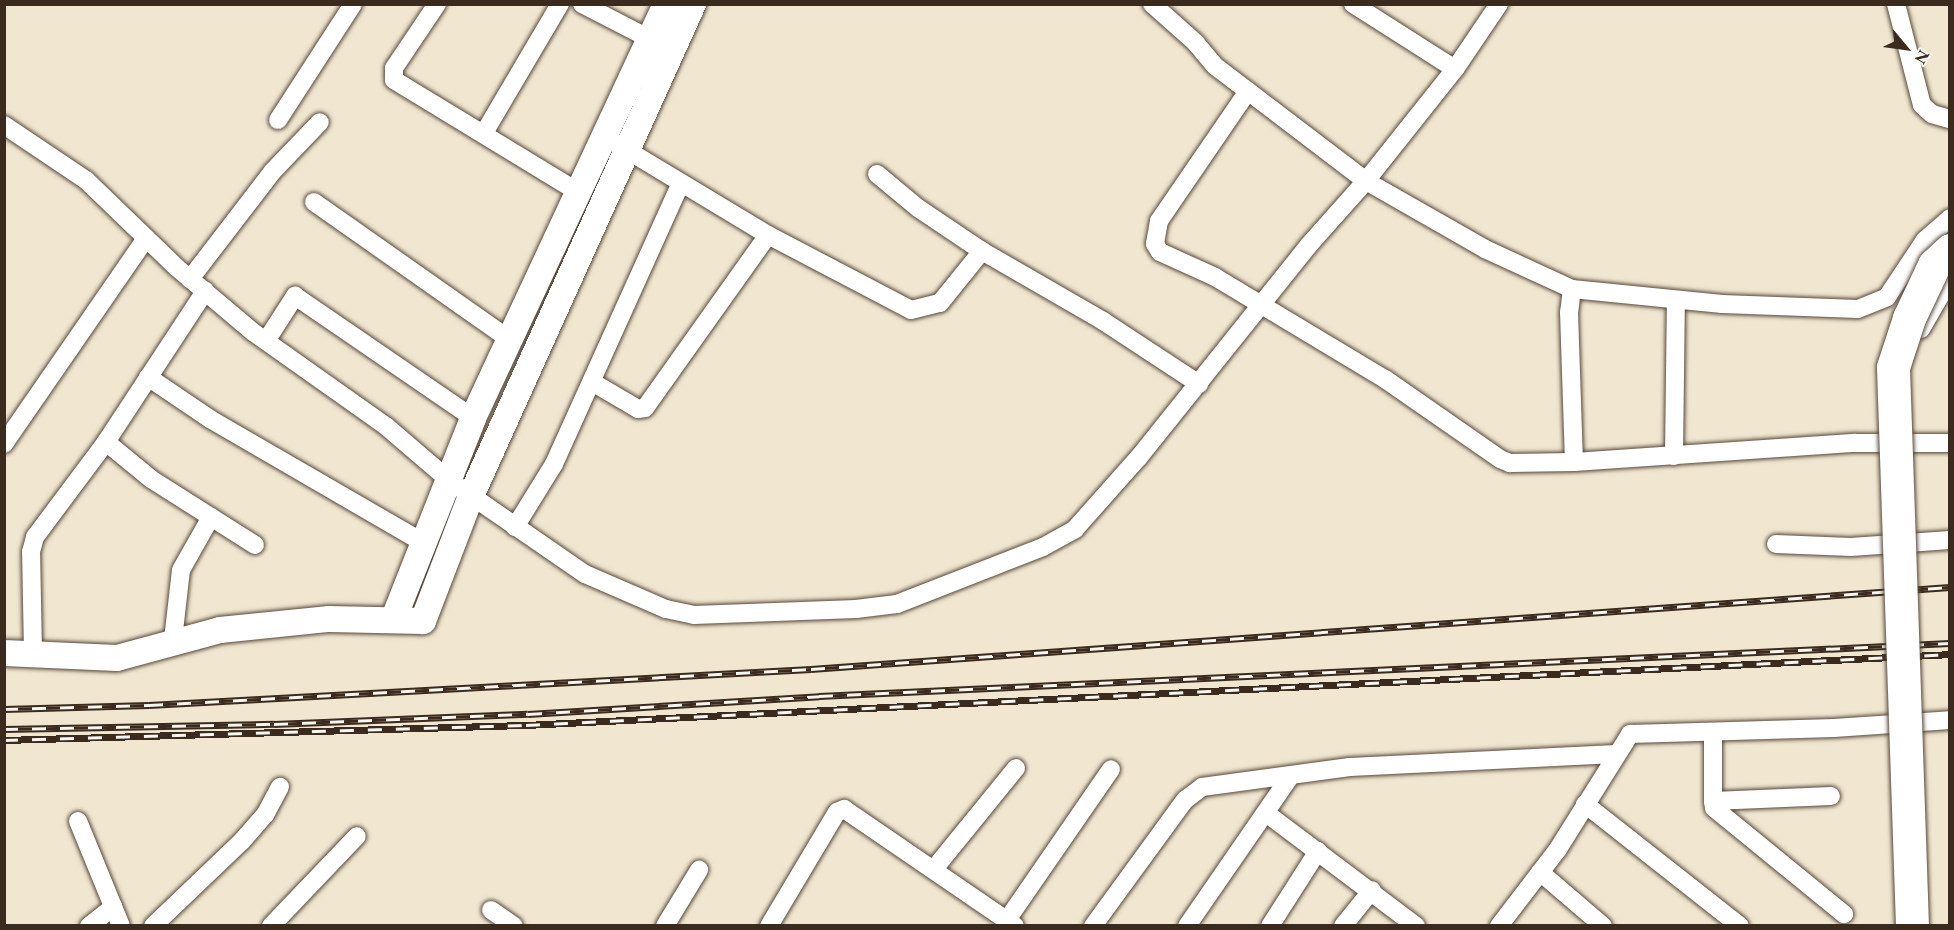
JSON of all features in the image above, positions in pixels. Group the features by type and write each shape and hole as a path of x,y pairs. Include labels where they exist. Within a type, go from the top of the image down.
{"highway":[{"path":"1912,926 1893,367 1909,318 1934,265 1950,250"}],"street":[{"path":"278,120 353,4"},
{"path":"437,4 392,76 578,192"},
{"path":"483,133 560,4"},
{"path":"582,4 650,39"},
{"path":"394,618 473,418 666,4"},
{"path":"4,653 117,658 173,640 242,628 394,618 423,621 471,496 630,150 693,4"},
{"path":"1152,4 1196,43 1215,66 1366,181 1485,249 1572,289 1676,300 1858,309 1877,304 1887,297 1925,240 1950,218"},
{"path":"1353,4 1455,69"},
{"path":"4,125 86,180 190,279 266,341 387,427 450,481 585,574 666,609 685,613 897,604 1043,547 1074,529 1199,384 1366,181 1455,69 1499,4"},
{"path":"1896,4 1922,105 1932,114 1950,119"},
{"path":"1248,91 1159,221 1155,244 1168,258 1215,277 1384,379 1500,459 1510,463 1574,462 1903,442 1950,443"},
{"path":"190,279 272,172 320,122"},
{"path":"604,138 630,150 680,185 768,235 902,307 920,311 940,303 982,251"},
{"path":"877,174 918,208 982,251 1103,321 1199,384"},
{"path":"515,527 554,464 680,185"},
{"path":"314,202 509,339"},
{"path":"592,382 638,409 645,408 768,235"},
{"path":"4,444 146,238"},
{"path":"1903,442 1905,381 1915,343 1950,279"},
{"path":"1572,289 1569,312 1574,462"},
{"path":"33,653 30,552 35,537 106,442 205,291"},
{"path":"266,341 289,300 295,296 473,418"},
{"path":"1674,456 1676,300"},
{"path":"148,377 210,419 424,543"},
{"path":"106,442 151,479 255,545"},
{"path":"173,640 181,570 211,517"},
{"path":"1776,544 1851,547 1950,540"},
{"path":"1499,926 1540,872 1630,734 1950,720"},
{"path":"1713,732 1714,808 1844,914"},
{"path":"1093,926 1192,793 1212,784 1288,778 1350,767 1616,754"},
{"path":"934,869 1016,768"},
{"path":"769,926 837,812 844,809 1011,922 1111,769"},
{"path":"1187,926 1288,778"},
{"path":"153,926 242,841 265,815 280,787"},
{"path":"1713,801 1831,796"},
{"path":"1586,804 1740,926"},
{"path":"1266,813 1372,890 1416,926"},
{"path":"78,821 121,926"},
{"path":"271,926 357,836"},
{"path":"1270,926 1318,851"},
{"path":"665,926 699,870"},
{"path":"1540,872 1603,926"},
{"path":"1343,926 1372,890"},
{"path":"89,926 113,907"},
{"path":"491,910 514,926"}],"railway":[{"path":"4,709 149,705 811,669 1950,587"},
{"path":"4,729 274,724 528,714 819,696 1950,643"},
{"path":"4,740 526,725 1950,654"}]}
